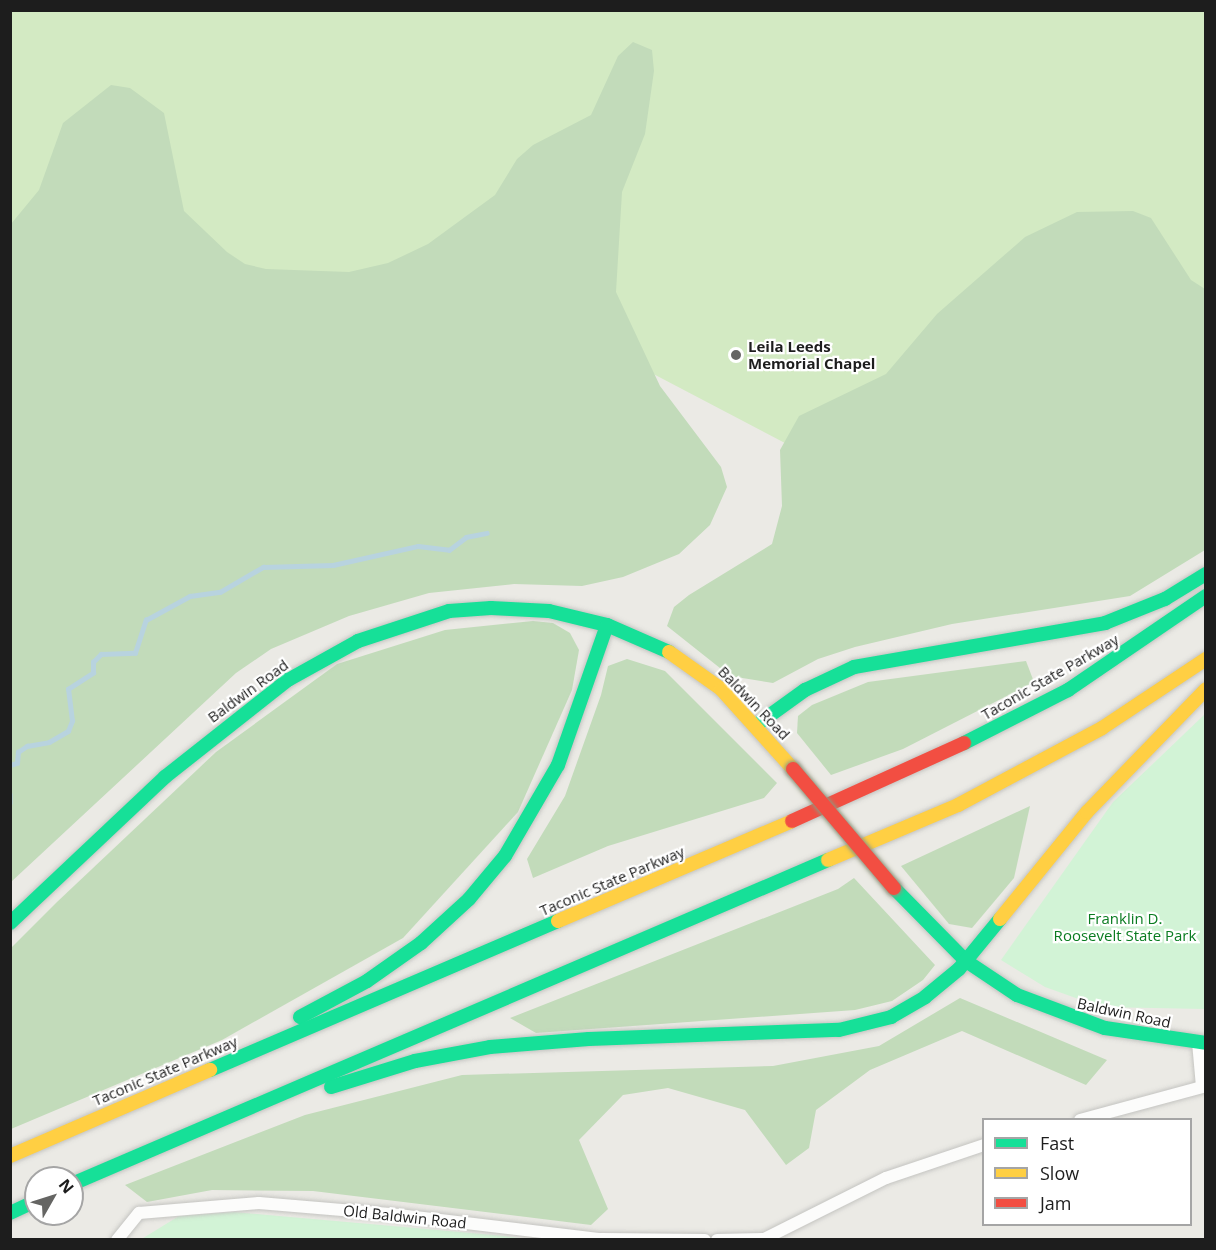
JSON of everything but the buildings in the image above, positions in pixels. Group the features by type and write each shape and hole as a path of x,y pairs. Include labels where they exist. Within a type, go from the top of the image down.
{"main road":[{"path":"755,726 805,690 854,667 1105,623 1165,599 1206,574"},
{"name":"Taconic State Parkway","path":"10,1156 944,755 1068,690 1206,596"},
{"name":"Baldwin Road","path":"10,923 165,777 228,724 288,680 358,641 428,616 471,609 532,609 608,625 660,646 691,665 755,726 894,888 966,961 1003,988 1066,1017 1125,1033 1202,1042"},
{"path":"179,1083 367,981 421,943 469,899 516,840 550,783 608,625"},
{"path":"84,1179 958,805 1102,729 1206,659"},
{"path":"208,1126 415,1061 466,1050 543,1041 819,1031 867,1025 914,1005 966,961 1087,812 1206,689"},
{"path":"10,1213 24,1207"}],"street":[{"path":"1084,1118 1204,1087 1202,1042"},
{"path":"717,1239 764,1239 886,1178 982,1146"},
{"name":"Old Baldwin Road","path":"117,1239 139,1213 259,1203 390,1214 601,1239 705,1239"}],"green space":[{"path":"10,11 1205,11 1205,373 804,453 495,291 11,376"},
{"path":"633,42 652,50 654,71 645,134 622,192 616,292 660,386 721,467 727,487 710,525 679,554 623,577 582,586 514,584 429,593 349,616 271,649 236,673 11,882 11,224 39,190 63,123 111,85 130,88 164,113 184,211 227,252 245,264 266,269 349,272 388,263 428,244 495,195 517,159 533,145 591,115 618,56"},
{"path":"1133,211 1151,218 1191,280 1205,289 1205,550 1130,596 952,624 855,647 818,659 773,683 730,676 667,626 674,607 689,595 772,544 782,506 780,450 799,416 886,374 937,314 1025,237 1077,212"},
{"path":"533,621 553,623 570,633 579,650 572,690 518,812 403,938 222,1040 11,1129 11,948 57,902 216,752 337,664 445,630"},
{"path":"627,659 665,671 777,783 764,798 608,846 533,878 527,859 565,796 601,695 608,666"},
{"path":"1026,661 1034,682 903,749 831,775 797,733 798,716 812,705 868,682"},
{"name":"Franklin D. Roosevelt State Park","path":"1205,714 1205,1009 1101,1007 1045,987 1001,960 1113,802"},
{"path":"1030,806 1014,878 972,928 949,924 901,866"},
{"path":"854,878 935,965 923,980 892,1001 855,1010 536,1033 510,1018 838,889"},
{"path":"960,998 1107,1060 1086,1085 962,1031 870,1070 816,1110 809,1148 786,1165 745,1110 668,1088 623,1095 579,1140 608,1209 591,1225 313,1191 212,1190 147,1202 125,1185 305,1115 462,1075 773,1066 879,1046"},
{"path":"234,1212 526,1239 140,1240 179,1216"}],"waterway":[{"path":"10,765 17,763 18,752 27,746 49,742 68,731 72,721 68,689 93,673 93,662 101,654 135,653 146,620 190,596 220,592 263,567 333,565 418,546 449,550 466,537 487,533"},
{"path":"10,794 10,803"}],"traffic: fast":[{"path":"755,726 805,690 854,667 1105,623 1165,599 1206,574"},
{"path":"964,743 1068,690 1206,596"},
{"path":"10,923 165,777 288,680 358,641 449,611 491,608 549,611 607,625 669,652"},
{"path":"300,1017 367,981 421,943 469,899 505,856 558,765 607,625"},
{"path":"84,1179 828,860"},
{"path":"894,888 966,961 1017,995 1105,1028 1206,1043"},
{"path":"331,1087 415,1061 490,1047 589,1039 839,1030 891,1017 925,997 959,969 1000,919"},
{"path":"210,1070 558,921"},
{"path":"10,1213 24,1207"}],"traffic: slow":[{"path":"669,652 721,689 793,769"},
{"path":"828,860 958,805 1102,728 1206,659"},
{"path":"1000,919 1087,812 1206,689"},
{"path":"558,921 792,821"},
{"path":"10,1156 210,1070"}],"traffic: jam":[{"path":"792,821 964,743"},
{"path":"793,769 894,888"}],"place":[{"name":"Leila Leeds Memorial Chapel","path":"736,355"}]}
